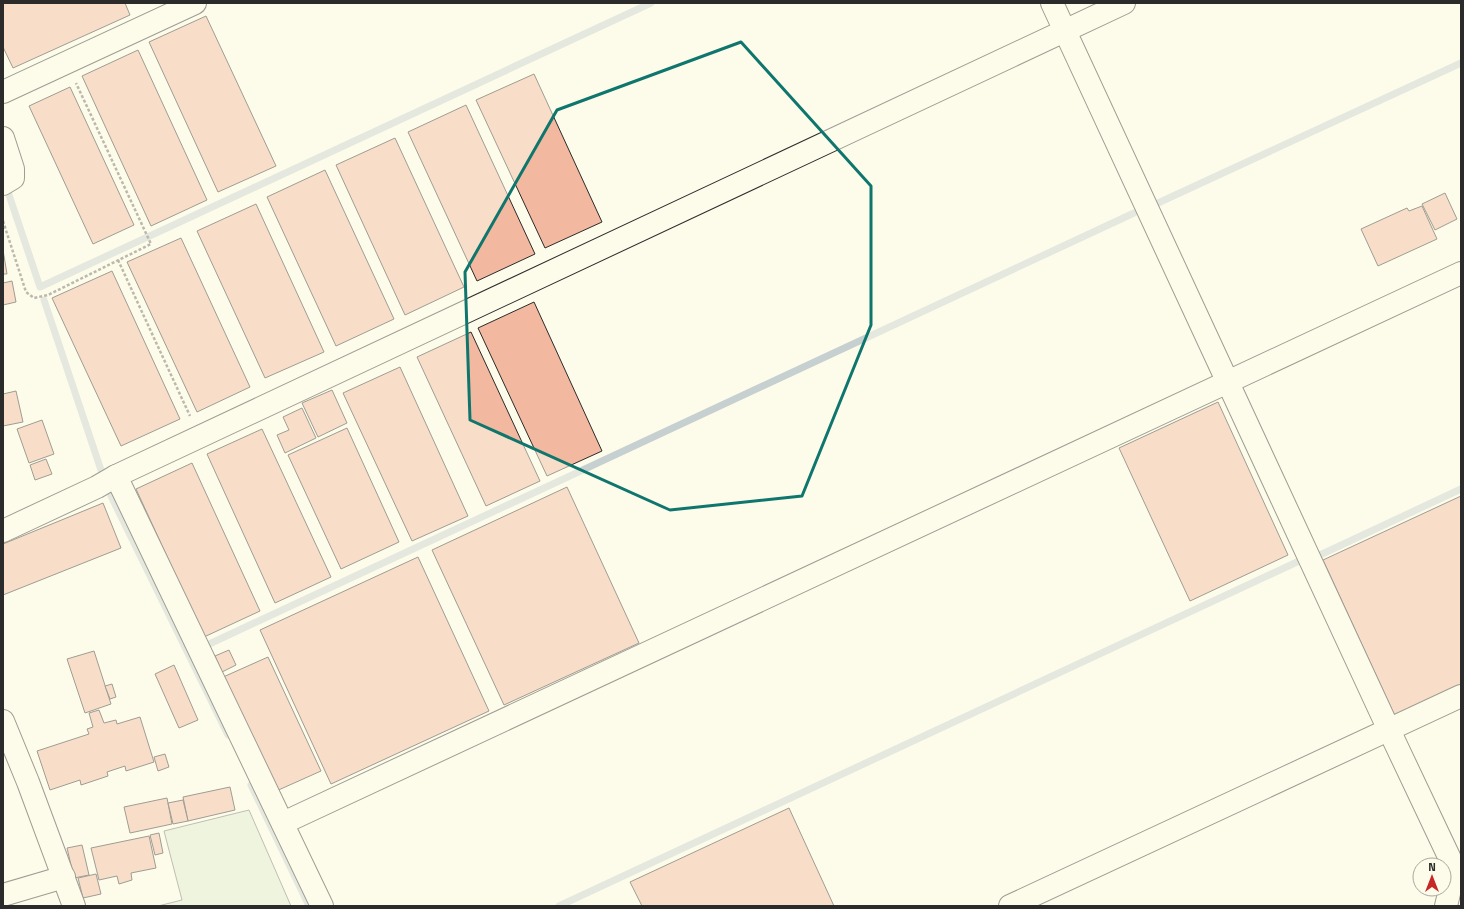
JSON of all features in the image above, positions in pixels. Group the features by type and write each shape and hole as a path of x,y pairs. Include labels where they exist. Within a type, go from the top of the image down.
{"street":[{"path":"3,92 195,3"},
{"path":"1052,3 1388,730 1458,876 1446,906"},
{"path":"3,531 97,487 116,476 1124,3"},
{"path":"3,138 13,169 14,178 3,184"},
{"path":"282,823 1461,273"},
{"path":"116,476 322,906"},
{"path":"1010,906 1461,696"},
{"path":"3,720 74,906"},
{"path":"3,895 64,877"}],"path":[{"path":"3,221 26,292 34,298 48,295 151,244 66,63"},
{"path":"118,260 200,437"}],"highlighted area":[{"path":"741,42 871,186 871,325 802,496 670,510 470,420 465,272 557,110"}],"green space":[{"path":"249,810 291,906 158,906 182,900 164,831"}],"building":[{"path":"3,3 125,3 130,15 13,68 3,47"},
{"path":"206,16 276,166 218,192 149,42"},
{"path":"138,50 207,200 151,226 82,76"},
{"path":"534,74 602,222 545,248 476,100"},
{"path":"70,87 134,225 93,244 29,106"},
{"path":"466,105 535,254 477,281 408,132"},
{"path":"395,138 464,287 405,315 336,165"},
{"path":"325,170 394,319 336,346 267,197"},
{"path":"1445,193 1457,219 1435,230 1422,204"},
{"path":"256,204 324,352 265,378 197,231"},
{"path":"1422,206 1437,239 1378,266 1361,229 1407,208 1409,211"},
{"path":"181,238 250,387 197,412 127,262"},
{"path":"3,250 7,274 3,274"},
{"path":"112,271 180,419 121,446 52,298"},
{"path":"12,281 16,302 3,305 3,283"},
{"path":"534,302 602,451 547,476 478,328"},
{"path":"471,332 540,481 486,506 417,357"},
{"path":"400,367 468,516 412,541 343,393"},
{"path":"332,390 347,423 318,437 302,403"},
{"path":"16,391 23,422 3,426 3,394"},
{"path":"1218,402 1288,555 1190,601 1119,448"},
{"path":"302,408 316,438 285,453 277,435 289,430 283,417"},
{"path":"42,420 54,454 29,463 17,429"},
{"path":"347,428 399,542 341,569 288,455"},
{"path":"262,429 331,577 275,603 207,454"},
{"path":"46,459 52,474 35,480 30,465"},
{"path":"192,463 260,611 204,637 136,489"},
{"path":"567,487 639,643 504,705 432,550"},
{"path":"1461,496 1461,685 1395,716 1323,560"},
{"path":"103,503 121,548 3,595 3,544"},
{"path":"418,557 489,711 331,784 260,630"},
{"path":"229,650 236,665 222,672 215,656"},
{"path":"94,651 111,704 85,713 67,659"},
{"path":"268,657 321,771 274,792 221,678"},
{"path":"174,665 198,720 179,728 155,674"},
{"path":"112,684 116,697 110,699 105,686"},
{"path":"99,710 104,723 116,720 117,724 140,717 154,762 126,771 125,766 107,772 108,776 81,785 80,780 50,790 37,751 89,734 87,729 93,727 89,713"},
{"path":"165,754 169,767 158,771 154,757"},
{"path":"230,787 235,810 188,821 183,797"},
{"path":"167,798 172,824 130,833 124,807"},
{"path":"183,800 188,821 173,824 168,803"},
{"path":"789,808 834,906 642,906 630,882"},
{"path":"159,833 163,853 155,855 150,835"},
{"path":"149,836 156,868 131,873 132,880 119,884 117,876 99,880 91,848"},
{"path":"82,845 89,875 74,878 67,848"},
{"path":"96,874 101,894 83,898 78,878"}],"waterway":[{"path":"9,195 40,287 651,3"},
{"path":"1158,203 1461,63"},
{"path":"205,646 1134,213"},
{"path":"44,300 102,473"},
{"path":"1320,555 1461,489"},
{"path":"111,496 228,735"},
{"path":"559,906 1297,562"},
{"path":"251,785 309,906"}]}
